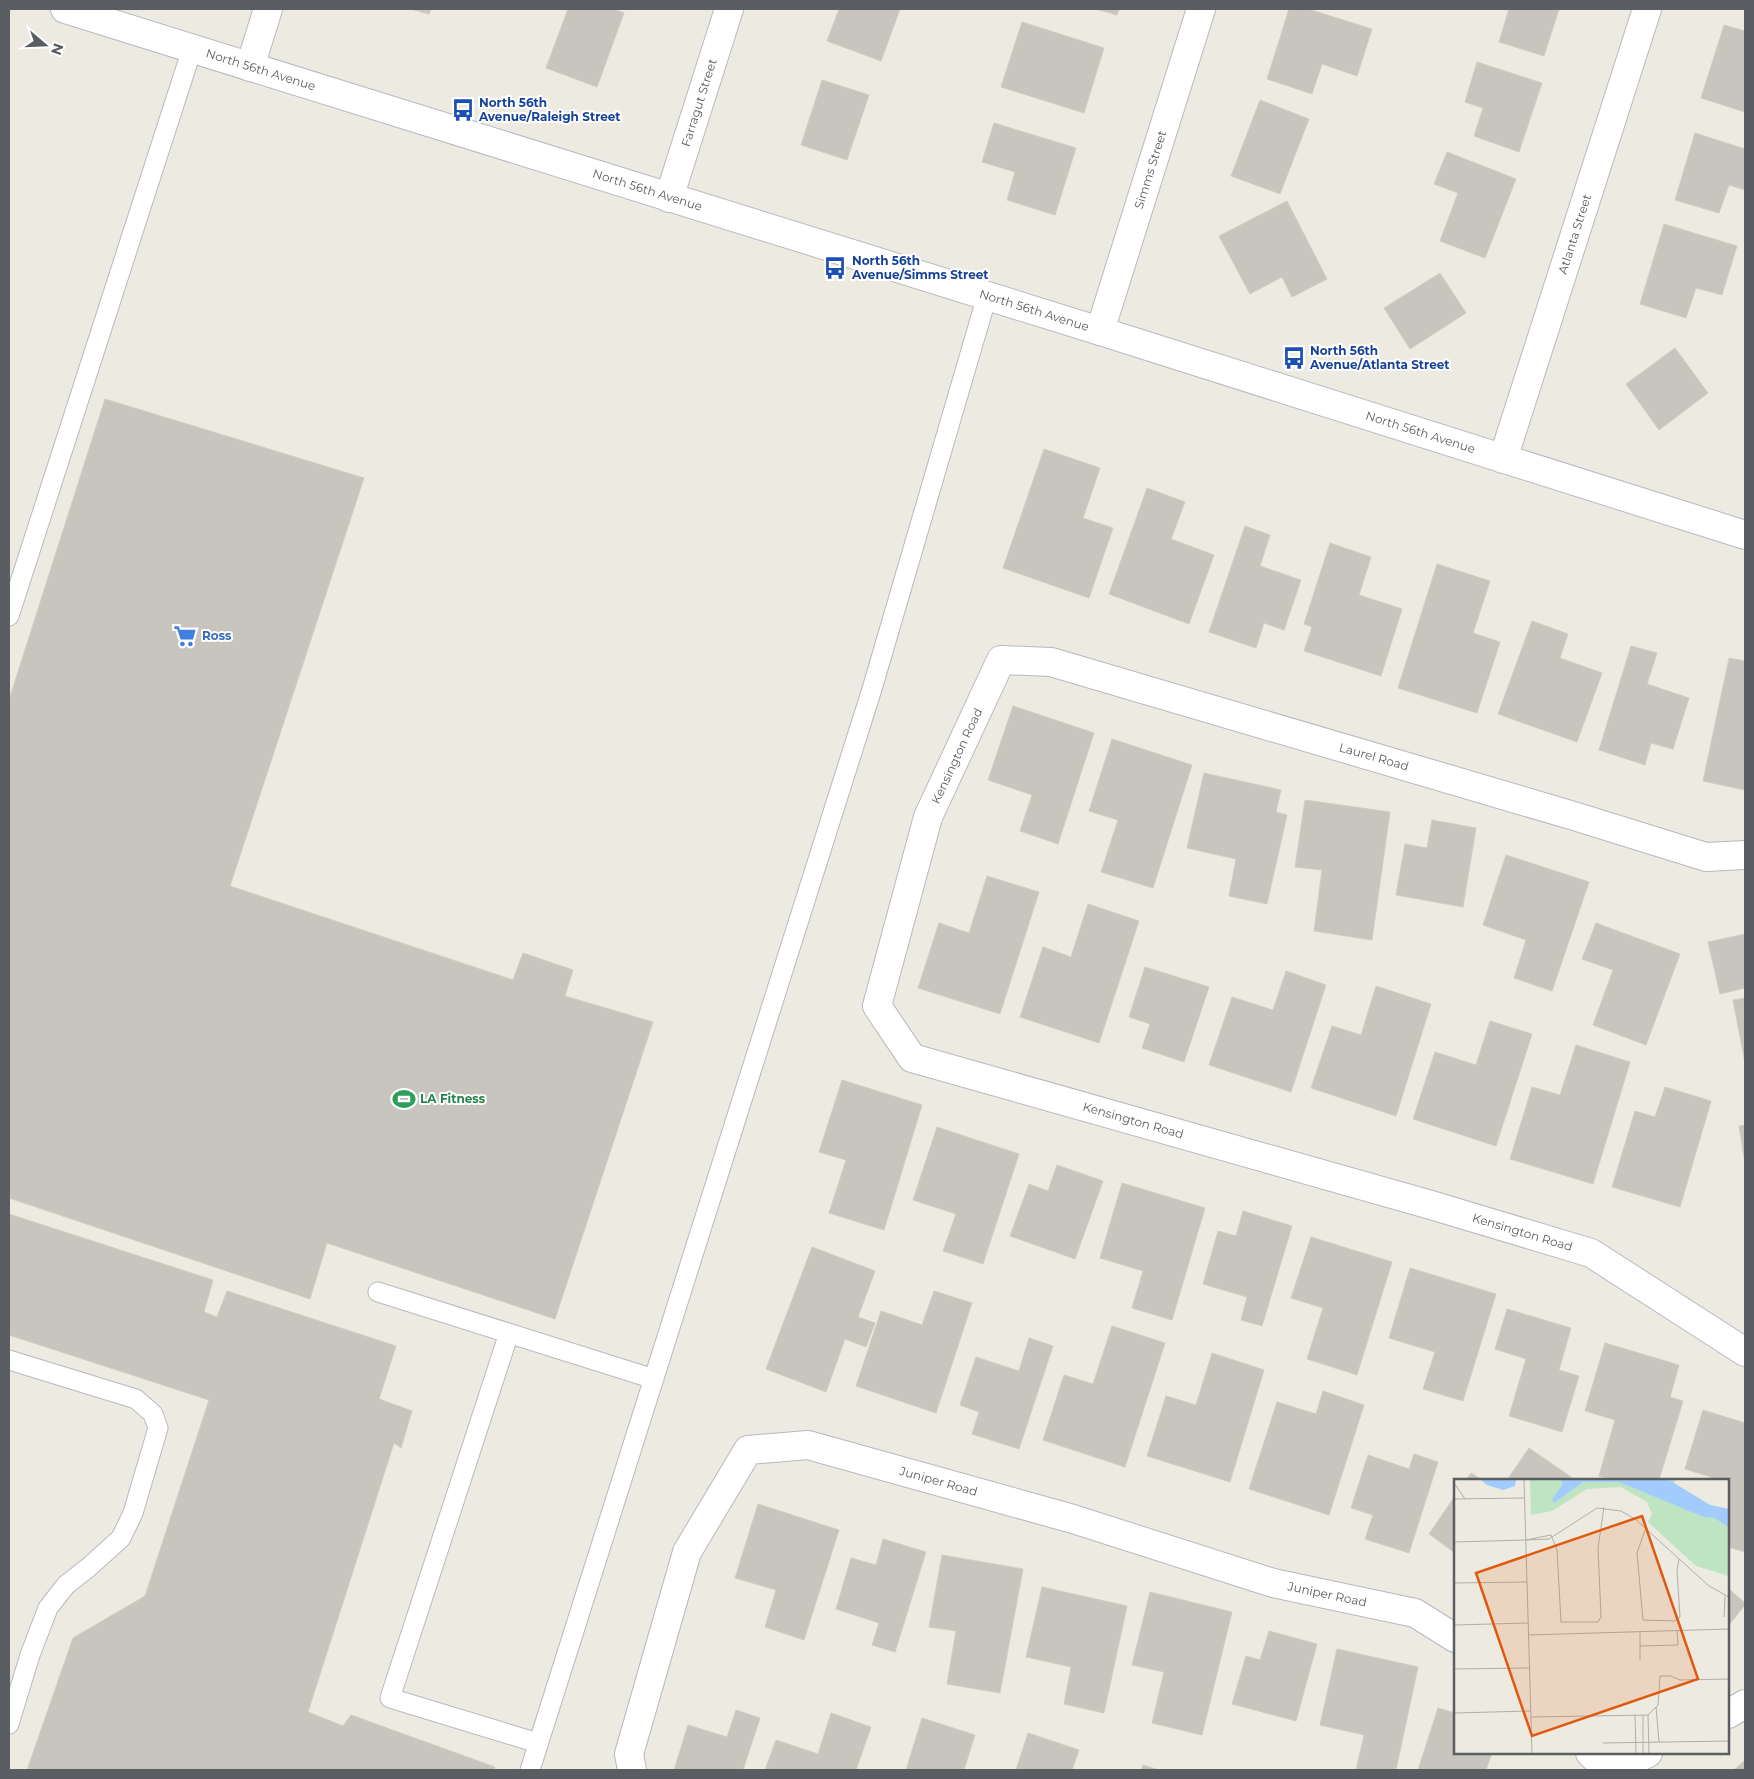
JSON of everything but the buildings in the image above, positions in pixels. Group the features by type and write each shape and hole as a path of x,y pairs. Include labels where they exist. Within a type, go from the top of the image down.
{"street":[{"name":"North 56th Avenue","path":"65,9 1100,331 1745,535"},
{"path":"250,67 268,9"},
{"name":"Farragut Street","path":"669,198 729,9"},
{"name":"Simms Street","path":"1100,331 1202,9"},
{"name":"Atlanta Street","path":"1502,459 1646,9"},
{"name":"Laurel Road","path":"1002,660 1051,662 1574,816 1706,857 1745,855"},
{"name":"Kensington Road","path":"1002,660 928,817 877,1006 912,1058 1431,1205 1591,1253 1745,1352"},
{"name":"Juniper Road","path":"632,1770 629,1754 687,1552 748,1450 808,1445 1073,1519 1273,1583 1415,1613 1454,1637"},
{"path":"1729,1713 1745,1704"},
{"path":"1591,1754 1608,1770"},
{"path":"1612,1770 1646,1754"}],"lane":[{"path":"9,616 192,49"},
{"path":"530,1770 872,689 987,296"},
{"path":"378,1292 654,1379"},
{"path":"509,1333 390,1698 538,1743"},
{"path":"9,1360 136,1399 153,1414 158,1428 133,1512 121,1538 66,1585 48,1608 30,1655 9,1724"}],"place":[{"name":"North 56th Avenue/Raleigh Street","path":"463,110"},
{"name":"North 56th Avenue/Simms Street","path":"835,268"},
{"name":"North 56th Avenue/Atlanta Street","path":"1294,358"},
{"name":"Ross","path":"185,636"},
{"name":"LA Fitness","path":"404,1099"}]}
